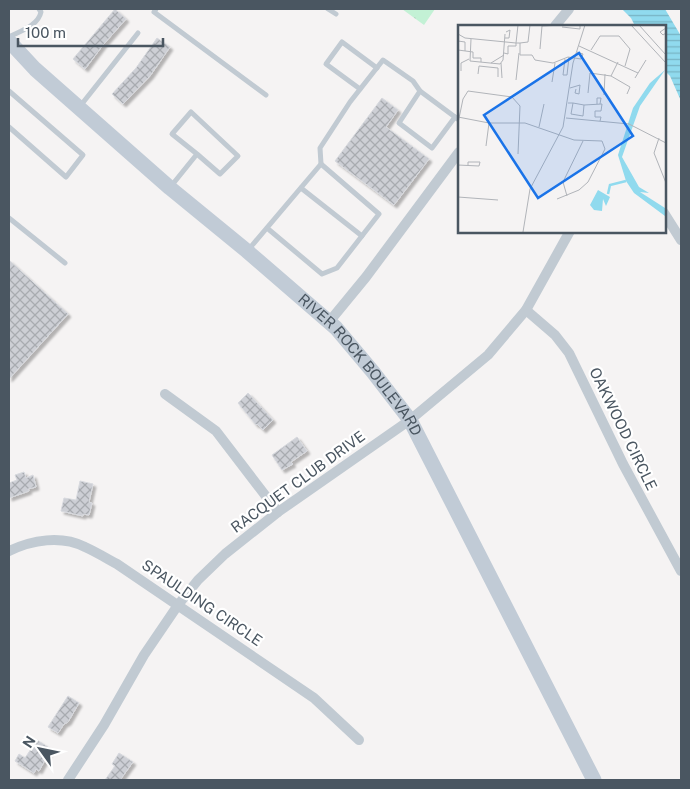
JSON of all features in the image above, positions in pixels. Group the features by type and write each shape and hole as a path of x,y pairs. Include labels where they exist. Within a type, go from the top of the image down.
{"street":[{"path":"556,25 569,9"},
{"name":"RIVER ROCK BOULEVARD","path":"9,39 35,69 79,108 170,188 336,328 373,372 410,420 594,780"},
{"path":"328,322 366,277 458,153"},
{"path":"665,215 681,240"},
{"name":"RACQUET CLUB DRIVE","path":"68,780 104,725 144,654 198,580 225,554 278,512 410,420 488,355 526,310 569,232"},
{"name":"OAKWOOD CIRCLE","path":"526,310 555,335 570,353 623,464 681,571"},
{"path":"165,394 216,431 278,512"},
{"name":"SPAULDING CIRCLE","path":"9,551 22,544 40,541 70,542 84,546 117,564 314,698 359,740"}],"lane":[{"path":"9,39 40,19 41,12 39,9"},
{"path":"156,9 154,12 266,96"},
{"path":"328,9 336,14"},
{"path":"79,108 138,33"},
{"path":"360,88 326,64 342,42 377,68"},
{"path":"247,252 321,164 320,148 360,88 383,60 413,81 420,91 457,118 432,148 399,123 420,91"},
{"path":"9,92 83,155 66,177 9,127"},
{"path":"191,112 238,156 220,174 197,154 172,134 191,112"},
{"path":"170,188 197,154"},
{"path":"267,228 322,274 337,268 379,214 321,164"},
{"path":"301,188 362,236"},
{"path":"9,218 65,263"}],"green space":[{"path":"402,9 435,9 424,25"}],"water":[{"path":"622,9 665,9 681,36 681,101 670,76 665,71 665,25 634,25 631,18"}],"building":[{"path":"115,9 126,19 85,69 73,59"},
{"path":"157,38 170,47 150,76 123,104 112,94 136,68"},
{"path":"382,98 398,110 386,127 429,159 394,205 335,161"},
{"path":"9,260 68,314 9,379"},
{"path":"248,393 273,420 263,430 256,425 238,403"},
{"path":"297,437 307,451 291,462 293,464 282,470 272,455"},
{"path":"24,472 26,478 33,475 36,487 9,498 9,483 17,480 15,475"},
{"path":"80,481 93,484 89,502 92,503 89,515 83,514 83,516 61,511 64,498 76,500"},
{"path":"68,696 79,703 68,722 64,724 58,733 48,727"},
{"path":"37,740 51,749 39,771 36,769 34,773 15,761 19,754 25,758"},
{"path":"119,753 133,762 120,780 105,780 115,766 112,764"}]}
